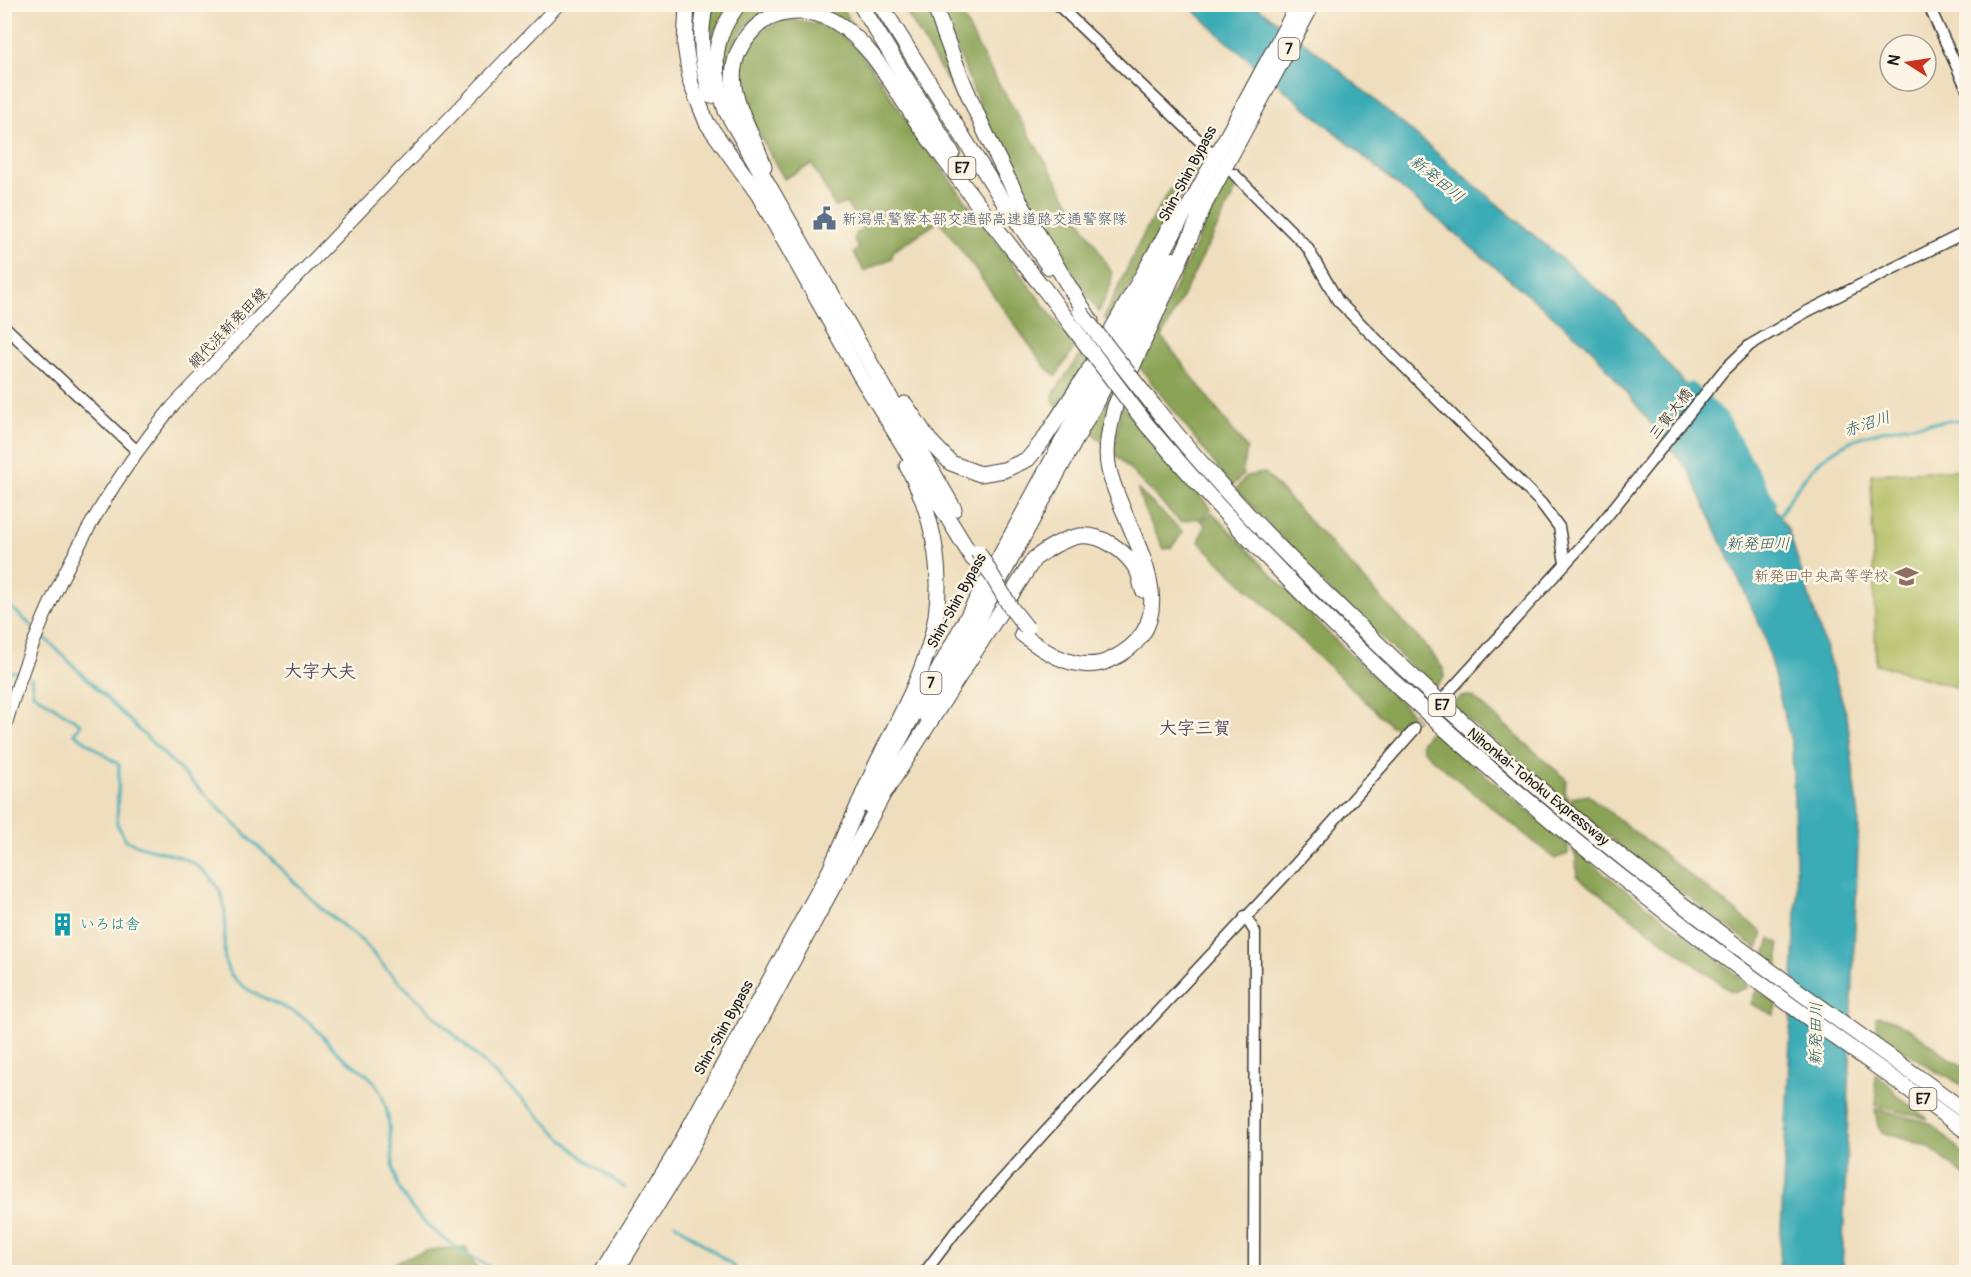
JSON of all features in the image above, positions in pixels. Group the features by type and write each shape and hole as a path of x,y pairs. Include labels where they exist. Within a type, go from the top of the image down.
{"highway":[{"path":"687,4 685,45 692,84 707,123 765,192"},
{"path":"706,4 702,45 705,79 718,116 872,365 976,555"},
{"path":"739,4 730,15 717,45 716,79 726,111 765,192 860,375 878,417 909,470 928,515 937,559 938,600 930,643 909,698 832,865"},
{"name":"E7","path":"860,4 930,120 1048,295 1078,316"},
{"name":"E7","path":"880,4 1078,316"},
{"path":"934,4 950,51 989,138 1078,316"},
{"name":"Shin-Shin Bypass","path":"616,1272 683,1164 1124,348 1204,206 1298,4"},
{"name":"Shin-Shin Bypass","path":"601,1272 672,1158 1188,209 1313,4"},
{"path":"765,192 755,140 734,91 733,67 740,44 759,24 771,17 795,12 821,16 832,20 861,44 988,220 1048,295"},
{"path":"860,375 1024,631 1039,648 1065,661 1089,664 1108,661 1130,647 1147,626 1154,598 1148,567 1120,505 1108,467 1108,440 1115,406 1204,206"},
{"path":"872,365 905,404 929,440 951,463 980,474 1004,470 1028,459 1072,397 1112,333 1168,230 1188,209"},
{"name":"Nihonkai-Tohoku Expressway","path":"1078,316 1102,340 1153,405 1243,508 1309,578 1467,729 1559,806 1766,967 1966,1112"},
{"name":"Nihonkai-Tohoku Expressway","path":"1078,316 1146,425 1292,585 1450,735 1715,950 1966,1131"},
{"path":"887,789 1034,559 1054,544 1078,536 1104,539 1123,553 1138,572 1144,597 1138,622 1126,639 1106,652 1089,656 1067,654 1024,631"}],"main road":[{"name":"網代浜新発田線","path":"4,730 52,603 109,492 136,450 172,407 559,4"}],"street":[{"path":"1057,4 1209,150"},
{"path":"1928,4 1966,87"},
{"path":"1234,174 1307,247 1338,301 1541,503 1559,527 1565,564"},
{"name":"三賀大橋","path":"1447,694 1565,564 1659,453 1730,364 1750,345 1966,232"},
{"path":"4,326 136,450"},
{"path":"925,1272 956,1231 1415,729"},
{"path":"1245,916 1255,932 1254,1272"}],"green space":[{"path":"710,5 732,5 708,60"},
{"path":"746,5 841,5 855,30 819,10 751,22 744,28 732,52 728,89 723,82 723,59 730,32"},
{"path":"902,5 929,5 964,93 961,104"},
{"path":"940,5 957,5 987,64 1112,273 1111,285 1099,312 1052,243 1010,170 968,77"},
{"path":"788,19 827,25 854,45 877,75 911,127 1075,347 1056,376 1046,368 940,221 936,220 935,224 893,251 892,258 864,271 854,253 859,248 854,241 855,235 863,229 846,203 835,207 812,164 784,179 750,113 742,90 741,68 746,49 761,32"},
{"path":"1202,147 1207,153 1108,322 1104,317 1146,229 1196,148"},
{"path":"1228,176 1239,184 1162,337 1247,449 1242,472 1244,474 1232,486 1138,365"},
{"path":"1081,354 1086,362 1058,407 1054,404 1053,394"},
{"path":"1111,394 1113,397 1103,443 1091,431"},
{"path":"1121,405 1211,509 1200,521 1198,518 1180,522 1114,453"},
{"path":"1966,469 1966,646 1955,687 1876,664 1871,474"},
{"path":"1265,473 1431,652 1444,670 1444,677 1435,688 1330,591 1236,489 1247,476"},
{"path":"1138,490 1183,532 1171,548 1164,549 1144,510"},
{"path":"1212,512 1327,632 1413,714 1404,725 1391,726 1199,542 1205,524 1202,522"},
{"path":"1460,697 1473,697 1566,779 1565,794 1568,796 1568,804 1451,705"},
{"path":"1431,729 1568,845 1568,854 1555,859 1430,757 1422,749 1421,743"},
{"path":"1588,795 1763,933 1758,949 1620,846 1571,805 1571,798"},
{"path":"1572,849 1743,979 1748,983 1747,988 1734,992 1729,990 1584,882 1577,876 1576,857"},
{"path":"1770,938 1779,944 1779,966 1765,955"},
{"path":"1756,990 1778,1004 1774,1015 1751,1004"},
{"path":"1879,1016 1902,1025 1966,1068 1966,1087 1935,1071 1905,1051 1890,1049 1877,1037 1876,1017"},
{"path":"1875,1074 1890,1085 1896,1095 1928,1119 1876,1106"},
{"path":"1875,1109 1930,1123 1966,1156 1966,1177 1929,1147 1882,1132 1878,1127"},
{"path":"465,1247 479,1272 381,1272 421,1252"}],"water":[{"name":"新発田川","path":"1188,5 1255,5 1325,58 1616,305 1720,425 1788,529 1847,716 1859,818 1842,1272 1779,1272 1797,893 1792,745 1763,632 1689,471 1591,348 1223,38"}],"waterway":[{"name":"新発田川","path":"1689,390 1720,419 1768,503"},
{"name":"赤沼川","path":"1779,517 1797,488 1815,466 1835,450 1856,439 1880,431 1966,419"},
{"path":"4,601 36,630"},
{"path":"41,634 321,908 363,942 388,971 583,1158 625,1188"},
{"path":"4,670 17,672"},
{"path":"31,678 33,693 81,724 74,733 119,765 117,824 126,840 187,860 207,874 219,889 224,905 224,952 227,966 234,978 249,990 293,1011 306,1020 336,1051 375,1083 386,1108 396,1180 407,1202 417,1215 442,1238 499,1272"},
{"path":"675,1223 741,1272"}],"tunnel":[{"path":"1415,729 1445,697"}],"place":[{"name":"新潟県警察本部交通部高速道路交通警察隊","path":"824,219"},
{"name":"新発田中央高等学校","path":"1907,576"},
{"name":"いろは舎","path":"62,924"}],"district":[{"name":"大字大夫","path":"320,671"},
{"name":"大字三賀","path":"1195,728"}]}
